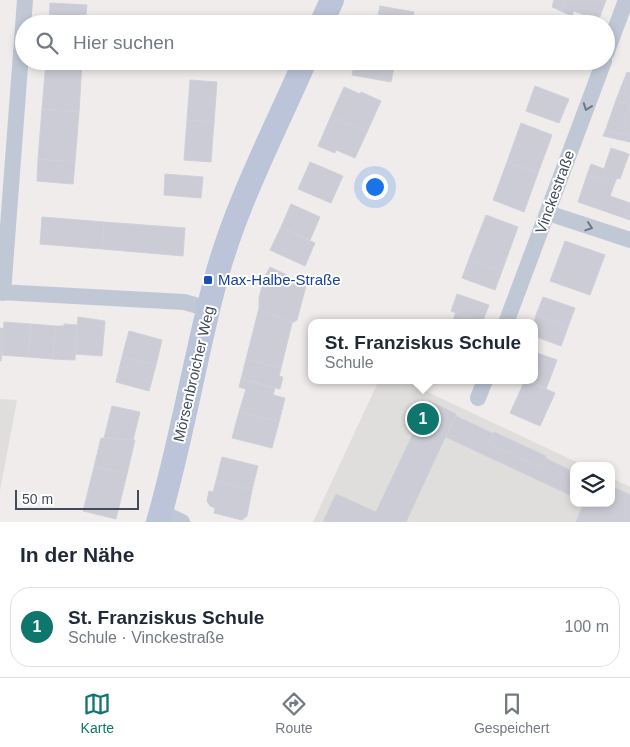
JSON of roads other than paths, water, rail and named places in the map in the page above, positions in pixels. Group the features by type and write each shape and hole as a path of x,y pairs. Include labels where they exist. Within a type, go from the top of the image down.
{"street":[{"path":"24,15 25,0"},
{"path":"326,15 332,0"},
{"path":"615,30 626,0"},
{"path":"19,70 1,292 184,302 209,309"},
{"name":"Mörsenbroicher Weg","path":"159,517 182,430 215,282 233,223 301,70"},
{"name":"Vinckestraße","path":"508,319 601,70"},
{"path":"548,213 630,240"},
{"path":"478,398 483,384"},
{"path":"159,517 182,522"}],"place":[{"name":"Max-Halbe-Straße","path":"208,280"},
{"name":"St. Franziskus Schule","path":"423,419"}]}
